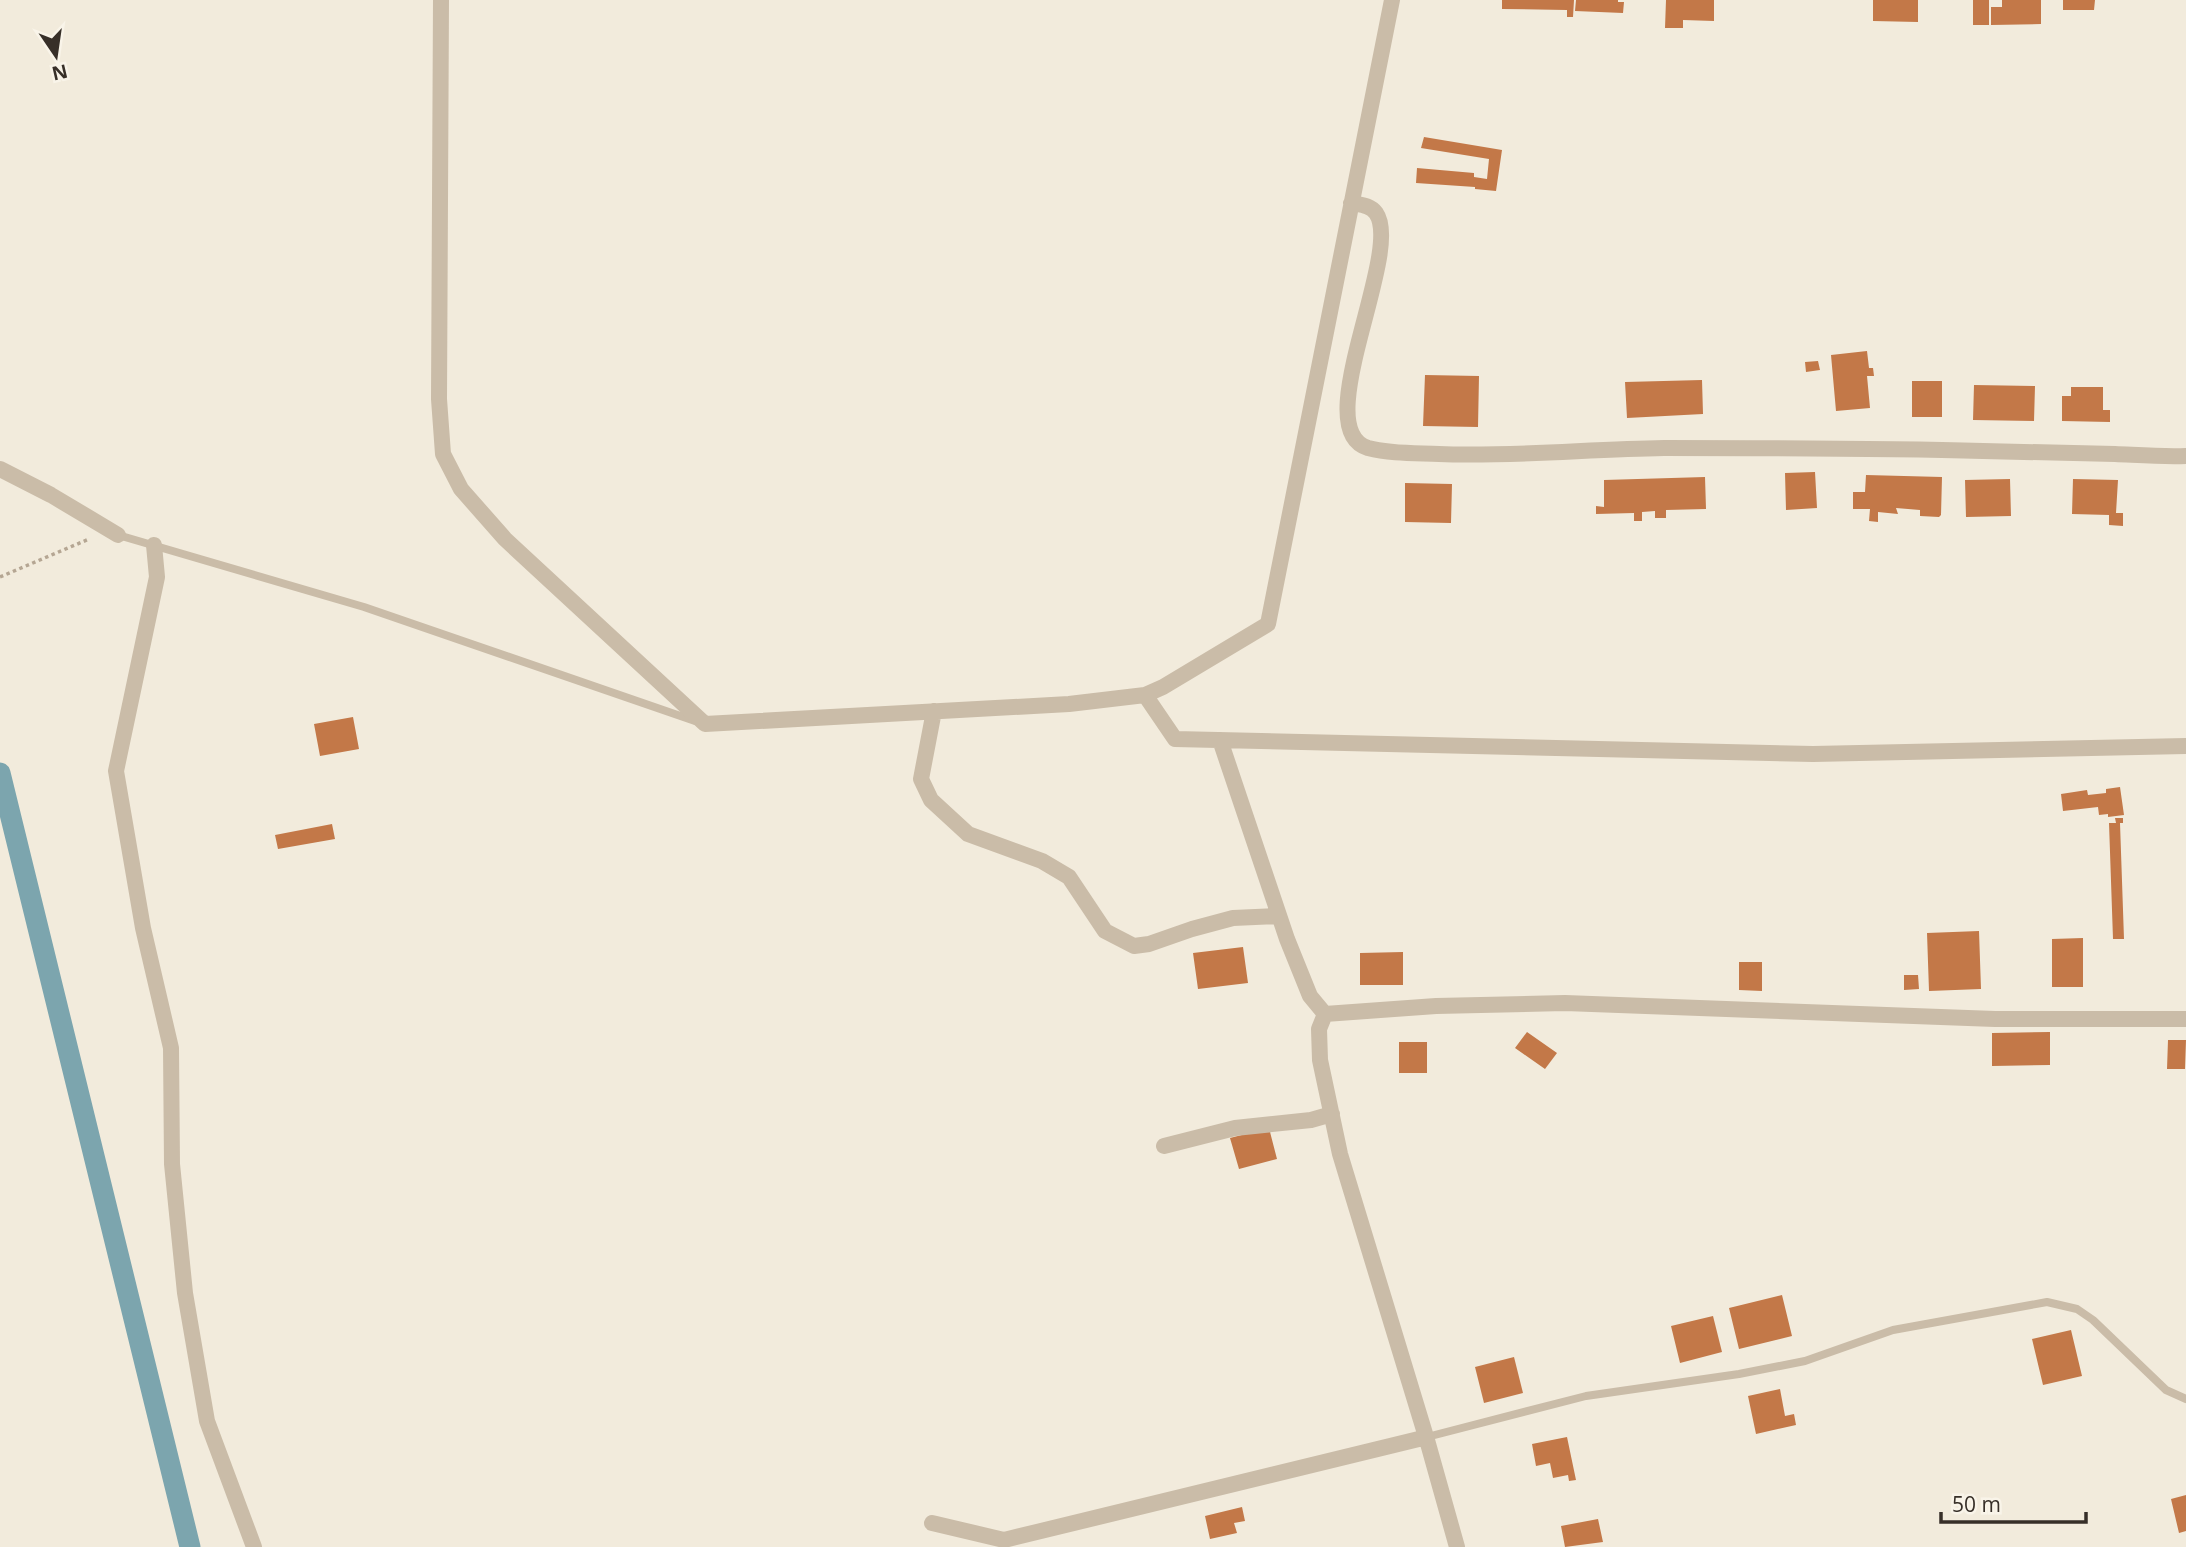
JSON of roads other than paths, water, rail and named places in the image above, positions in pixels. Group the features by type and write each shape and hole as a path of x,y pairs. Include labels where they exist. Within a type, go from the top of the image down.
{"street":[{"path":"442,0 439,399 443,454 461,489 505,539 705,724 1069,704 1144,695 1163,687 1268,624 1392,0"},
{"path":"1351,203 1368,206 1378,215 1380,228 1377,269 1349,389 1348,416 1353,435 1364,447 1392,452 1460,455 1661,448 1941,450 2186,456"},
{"path":"0,469 51,495 118,535"},
{"path":"154,545 157,577 116,771 143,928 171,1048 172,1164 185,1293 207,1422 254,1547"},
{"path":"1144,695 1175,739 1813,754 2186,746"},
{"path":"934,711 921,779 931,800 968,834 1042,861 1069,877 1105,931 1134,946 1149,944 1233,918 1279,916"},
{"path":"1220,740 1279,916 1310,996 1325,1014"},
{"path":"1325,1014 1436,1006 1565,1003 1995,1019 2186,1019"},
{"path":"1325,1014 1319,1030 1320,1060 1340,1154 1427,1437 1457,1547"},
{"path":"1164,1146 1235,1128 1311,1120 1332,1114"},
{"path":"932,1523 1004,1540 1427,1437"}],"lane":[{"path":"118,535 363,607 705,724"},
{"path":"1427,1437 1586,1396 1739,1374 1805,1360 1893,1330 2047,1302 2077,1310 2085,1315 2166,1390 2186,1399"}],"waterway":[{"path":"0,773 190,1547"}]}
